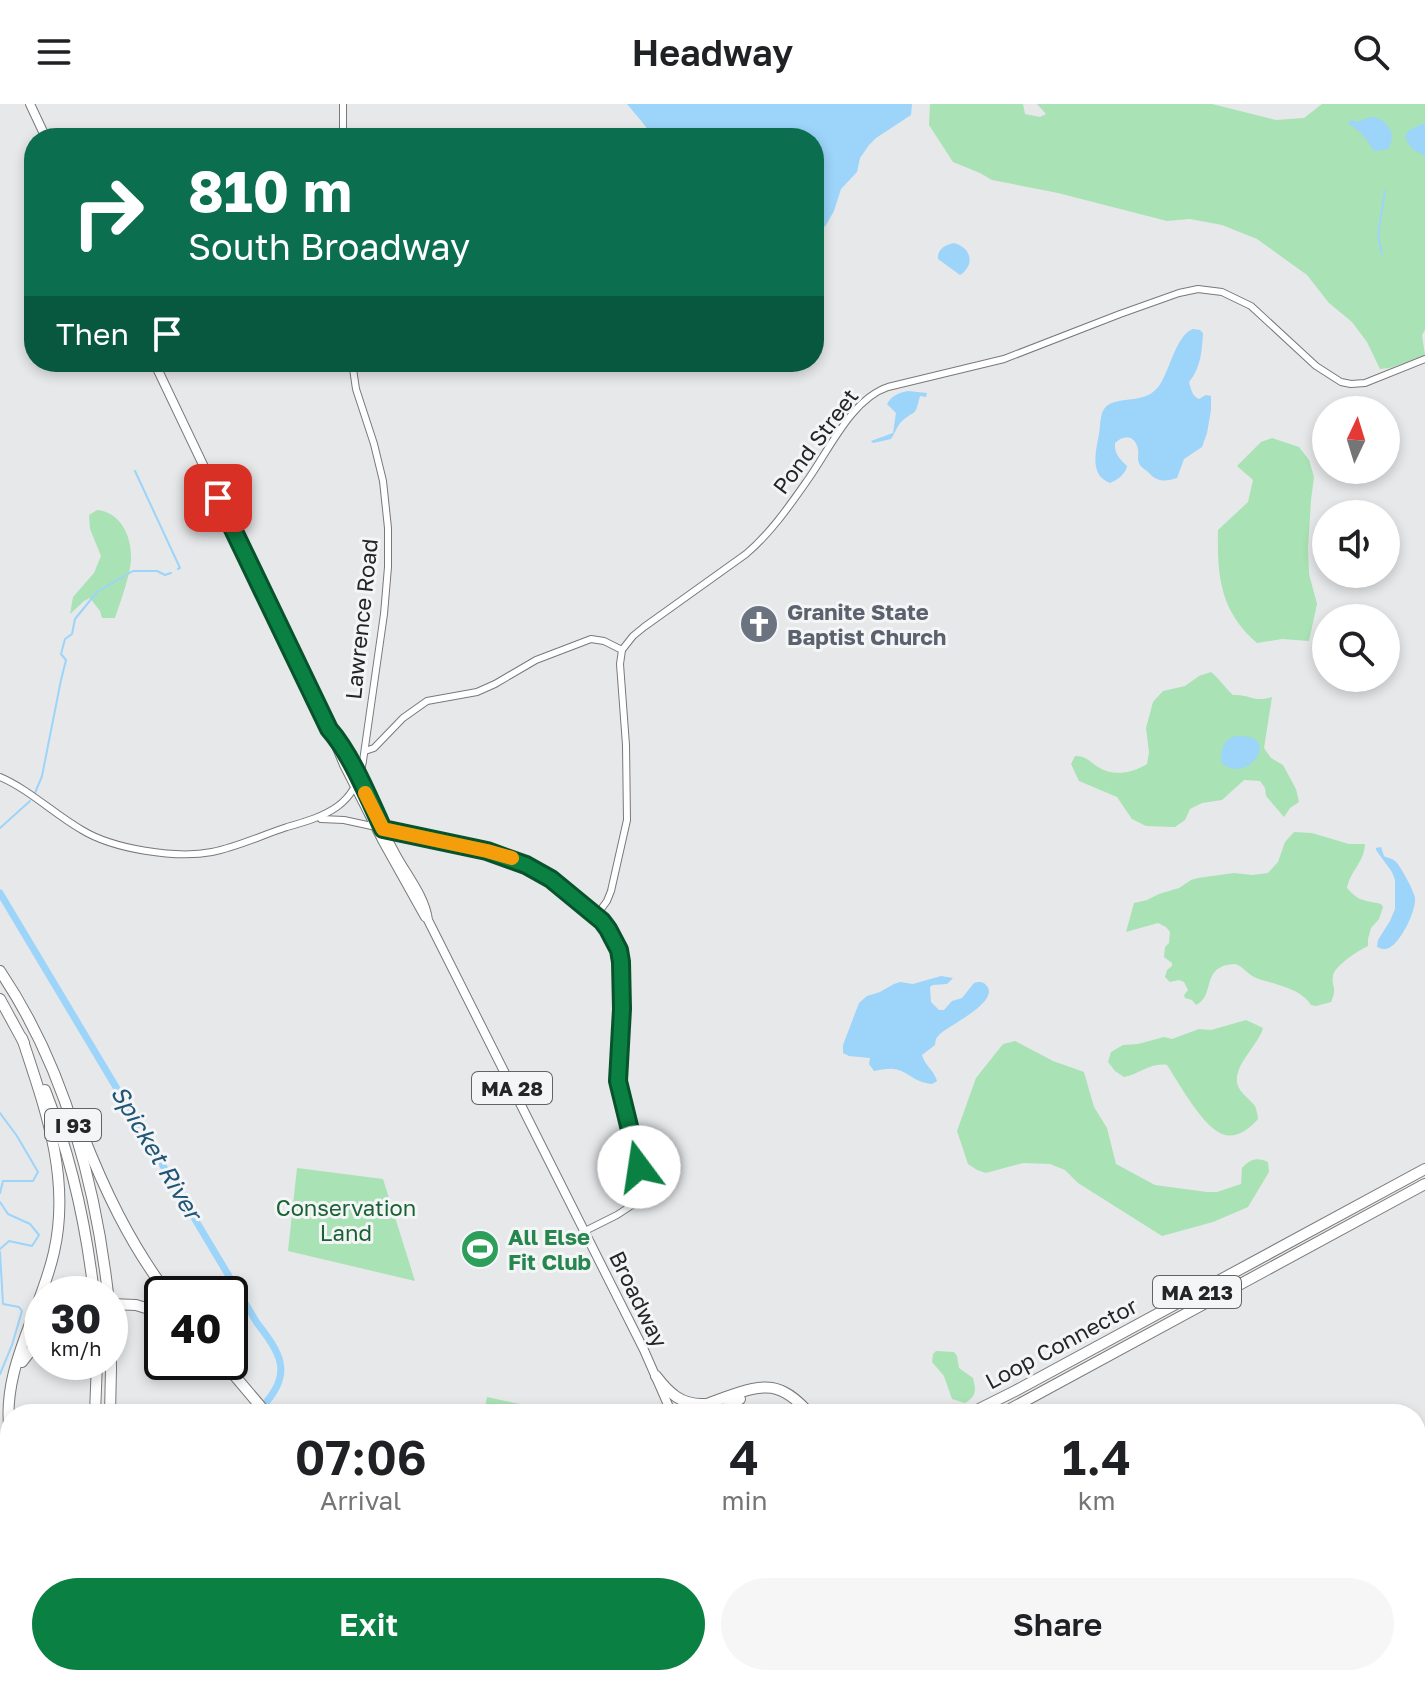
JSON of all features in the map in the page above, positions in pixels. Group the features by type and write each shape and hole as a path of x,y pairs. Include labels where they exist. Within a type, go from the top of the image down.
{"highway":[{"name":"I 93","path":"0,971 38,1038 63,1098 82,1155 96,1213 105,1276"},
{"name":"I 93","path":"0,999 22,1038 55,1114 81,1207 91,1276"},
{"path":"9,1404 13,1375 54,1253 60,1205 50,1127 22,1038"},
{"path":"38,1038 114,1207 156,1276"},
{"name":"Loop Connector","path":"989,1404 1425,1169"},
{"name":"Loop Connector","path":"1019,1404 1425,1184"},
{"path":"11,1389 24,1359"},
{"path":"656,1376 669,1392 684,1402 714,1402"},
{"path":"95,1404 96,1380"},
{"path":"110,1404 111,1380"},
{"path":"238,1380 258,1404"},
{"path":"709,1404 752,1388 771,1388 794,1397 801,1404"},
{"path":"730,1404 762,1393 785,1398 793,1404"}],"main road":[{"path":"30,104 41,128"},
{"path":"159,372 337,749 357,784"},
{"path":"330,731 336,736 350,763 357,784"},
{"path":"350,763 364,756"},
{"name":"Broadway","path":"357,784 427,912 428,920 585,1231 668,1404"}],"street":[{"path":"343,104 343,128"},
{"name":"Pond Street","path":"622,650 644,627 761,542 857,408 883,388 1004,359 1139,307 1198,289 1222,292 1251,306 1326,374 1341,382 1365,383 1425,359"},
{"name":"Lawrence Road","path":"353,372 383,481 388,528 384,614 364,756 357,784"},
{"path":"364,756 403,718 427,701 477,692 536,660 591,639 604,641 622,650 620,664 626,736 627,820 610,895 596,916"},
{"path":"0,777 84,832 117,844 168,854 210,853 317,819 340,806 357,784"},
{"path":"340,806 339,814 344,820"},
{"path":"317,819 344,820 513,859 551,879 596,916 612,935 620,955 622,1009 618,1081 646,1196 585,1231"}],"green space":[{"path":"930,104 1023,104 1025,114 1040,117 1046,114 1037,104 1212,104 1276,120 1304,118 1322,104 1425,104 1425,330 1422,335 1425,355 1380,369 1367,342 1352,322 1329,303 1307,275 1257,239 1222,225 1190,219 1167,221 992,180 953,162 929,125"},
{"path":"1272,438 1299,447 1312,470 1308,548 1309,574 1317,604 1312,604 1309,641 1282,639 1257,643 1235,618 1223,592 1218,563 1218,530 1248,502 1253,480 1237,466 1261,442"},
{"path":"97,510 118,520 130,548 130,570 115,618 102,618 90,598 70,614 73,597 94,573 101,556 90,529 89,515"},
{"path":"1211,672 1233,695 1260,699 1272,697 1264,748 1271,758 1283,765 1296,789 1299,802 1284,817 1266,796 1260,781 1244,780 1222,800 1202,803 1190,809 1185,820 1175,827 1146,826 1132,819 1117,797 1079,781 1071,764 1075,756 1117,773 1129,772 1147,764 1146,728 1153,702 1163,691 1185,686"},
{"path":"1294,832 1312,833 1349,844 1365,844 1347,888 1359,898 1383,907 1379,919 1371,928 1368,946 1334,972 1331,1002 1311,1005 1301,994 1256,978 1235,964 1224,966 1213,974 1205,996 1196,1005 1185,998 1188,990 1184,982 1170,982 1165,977 1172,966 1164,957 1170,932 1166,927 1158,923 1126,932 1134,903 1179,888 1198,878 1234,873 1268,873 1278,862 1285,842"},
{"path":"1246,1020 1263,1028 1238,1071 1237,1079 1240,1089 1255,1106 1258,1119 1239,1134 1225,1135 1209,1124 1167,1065 1156,1065 1124,1077 1108,1062 1111,1052 1123,1045 1164,1037 1172,1039 1199,1029 1211,1030"},
{"path":"1015,1041 1053,1061 1084,1072 1094,1107 1107,1128 1116,1164 1155,1185 1217,1192 1241,1184 1242,1168 1248,1163 1257,1159 1268,1162 1269,1172 1248,1207 1213,1222 1162,1236 1078,1183 1065,1170 1050,1164 1023,1163 986,1173 968,1164 957,1131 976,1078 1003,1044"},
{"name":"Conservation Land","path":"297,1168 383,1179 415,1281 288,1251"},
{"path":"936,1351 954,1352 959,1368 973,1378 975,1392 965,1403 952,1399 944,1376 932,1362"},
{"path":"487,1397 519,1404 486,1404"}],"water":[{"path":"627,104 912,104 911,115 869,145 860,158 857,172 841,189 834,211 824,227 824,128 647,128"},
{"path":"1371,117 1382,120 1389,128 1392,138 1388,149 1372,149 1362,135 1348,124 1350,120 1356,122"},
{"path":"1425,125 1425,157 1412,149 1405,137 1408,131"},
{"path":"954,243 965,249 969,257 968,266 960,275 938,259 942,248"},
{"path":"1193,329 1203,333 1203,339 1198,365 1189,382 1197,398 1211,396 1207,433 1202,447 1184,459 1177,478 1161,480 1140,466 1134,441 1129,437 1122,438 1115,443 1115,447 1127,466 1121,476 1110,483 1096,468 1096,448 1103,411 1114,402 1141,398 1154,392 1182,338"},
{"path":"908,391 927,393 926,397 920,396 916,411 900,423 891,439 873,443 871,441 893,433 896,413 887,404 891,398"},
{"path":"1236,736 1249,737 1257,741 1260,747 1254,761 1239,769 1221,762 1225,743"},
{"path":"1381,847 1384,856 1400,867 1415,898 1403,933 1394,945 1384,949 1377,947 1378,940 1395,909 1395,880 1376,850"},
{"path":"941,976 953,978 947,984 930,987 931,1002 939,1010 962,998 974,983 983,983 989,991 981,1005 940,1034 935,1045 922,1055 937,1081 925,1083 894,1069 874,1071 869,1064 870,1058 843,1053 843,1045 859,1003 867,996 900,982 913,984"}],"waterway":[{"path":"1382,254 1378,235 1385,191"},
{"path":"135,471 178,569"},
{"path":"35,793 42,776 66,660 61,654 65,639 72,634 75,619 97,592 133,571 171,573"},
{"path":"0,828 30,801"},
{"name":"Spicket River","path":"0,893 274,1348 281,1369 280,1379 264,1404"},
{"path":"0,1113 38,1172 33,1181 3,1181 0,1193"},
{"path":"0,1202 8,1214 30,1224 39,1235 32,1246 9,1241 0,1249"},
{"path":"0,1252 3,1304 19,1307 22,1311 0,1374"}],"slow traffic":[{"path":"365,793 383,829 512,858"}],"place":[{"name":"Granite State Baptist Church","path":"759,624"},
{"name":"All Else Fit Club","path":"480,1249"}],"route":[{"path":"218,498 329,729 336,736 383,829 506,856 539,871 602,921 612,935 619,950 622,976 618,1081 639,1167"}]}
